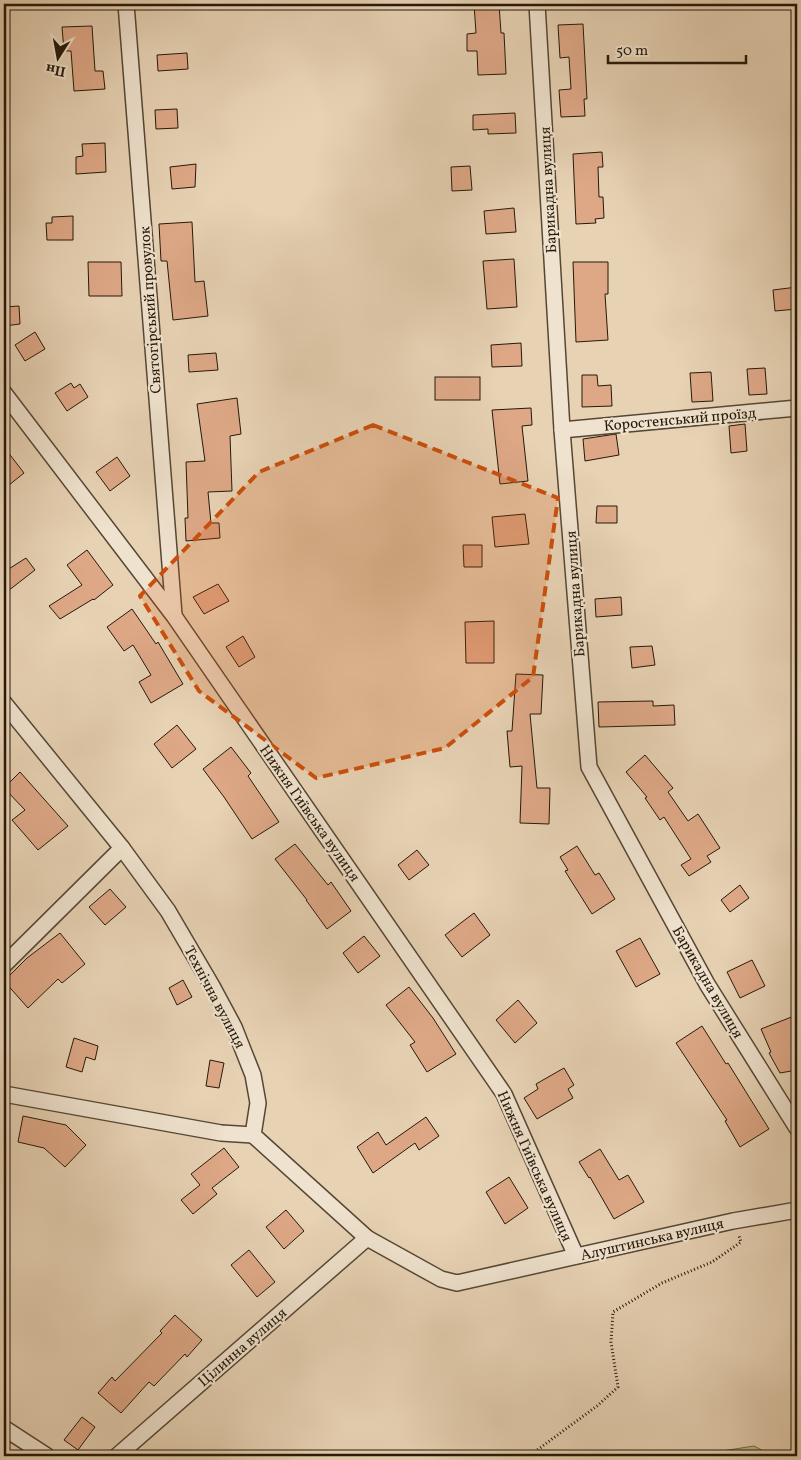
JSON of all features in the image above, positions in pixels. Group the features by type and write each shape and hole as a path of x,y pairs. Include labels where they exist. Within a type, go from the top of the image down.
{"street":[{"name":"Святогірський провулок","path":"126,4 174,616"},
{"name":"Барикадна вулиця","path":"536,4 562,430 589,767 707,984 797,1128"},
{"name":"Нижня Гиївська вулиця","path":"4,393 174,616 504,1094 576,1256"},
{"name":"Коростенський проїзд","path":"562,430 797,408"},
{"name":"Технічна вулиця","path":"4,703 122,848 168,911 234,1027 253,1075 258,1103 253,1135"},
{"path":"4,964 122,848"},
{"path":"4,1094 221,1133 253,1135 367,1238"},
{"name":"Алуштинська вулиця","path":"367,1238 441,1279 456,1282 733,1221 797,1210"},
{"name":"Цілинна вулиця","path":"117,1456 367,1238"},
{"path":"4,1428 47,1456"}],"path":[{"path":"529,1456 597,1406 618,1387 611,1342 613,1312 662,1284 712,1262 741,1242 733,1221"}],"highlighted area":[{"path":"373,425 558,498 533,677 445,748 316,778 199,691 140,596 259,472"}],"green space":[{"path":"754,1446 773,1456 690,1456"}],"building":[{"path":"474,4 499,4 501,33 504,33 506,74 478,75 477,51 467,51 467,34 476,33"},
{"path":"583,24 587,99 584,99 585,116 561,117 559,90 571,89 569,57 560,58 558,25"},
{"path":"92,26 95,71 103,71 105,89 74,91 71,51 64,51 62,27"},
{"path":"187,53 188,69 158,71 157,55"},
{"path":"177,109 178,128 156,129 155,110"},
{"path":"515,113 516,133 488,134 488,129 473,130 473,115"},
{"path":"105,143 106,172 76,174 76,157 83,156 82,144"},
{"path":"602,152 603,167 598,167 599,197 603,197 604,218 595,219 596,223 576,224 573,154"},
{"path":"196,164 195,187 172,189 170,167"},
{"path":"470,166 472,190 452,191 451,167"},
{"path":"514,208 516,232 486,234 484,211"},
{"path":"73,216 73,240 47,240 46,223 52,223 52,217"},
{"path":"192,222 195,282 204,281 208,316 173,320 167,261 161,261 159,224"},
{"path":"514,259 517,307 487,309 483,261"},
{"path":"88,262 121,262 122,296 89,296"},
{"path":"573,262 608,262 608,294 605,294 608,340 576,342"},
{"path":"797,287 797,309 775,311 773,290"},
{"path":"19,306 20,324 4,326 4,307"},
{"path":"35,332 45,349 25,361 15,345"},
{"path":"521,343 522,366 492,367 491,345"},
{"path":"216,353 218,370 189,372 188,355"},
{"path":"765,368 767,394 749,395 747,369"},
{"path":"711,372 713,401 692,402 690,373"},
{"path":"582,375 597,375 598,386 611,385 612,406 582,407"},
{"path":"435,377 480,377 480,400 435,400"},
{"path":"71,383 74,388 80,384 88,397 67,411 55,393"},
{"path":"237,398 241,434 230,436 232,491 208,492 211,523 219,523 220,538 186,541 185,518 188,518 186,462 205,461 197,404"},
{"path":"531,408 532,425 522,426 528,481 500,484 492,410"},
{"path":"745,424 747,451 731,453 729,426"},
{"path":"616,434 619,455 585,461 583,439"},
{"path":"4,447 24,473 4,489"},
{"path":"117,457 130,476 110,491 96,472"},
{"path":"597,506 617,506 617,523 596,523"},
{"path":"525,514 529,544 495,547 492,517"},
{"path":"463,545 482,545 482,567 464,567"},
{"path":"87,550 113,585 94,600 60,619 49,606 82,585 67,565"},
{"path":"26,558 35,570 4,594 4,572"},
{"path":"218,584 229,601 204,614 193,597"},
{"path":"621,597 622,615 596,617 595,599"},
{"path":"132,609 156,644 158,642 183,684 151,703 139,682 151,675 133,645 124,651 107,627"},
{"path":"494,621 494,663 466,663 465,622"},
{"path":"243,636 255,657 239,667 226,647"},
{"path":"652,646 655,665 632,668 630,647"},
{"path":"516,674 543,675 541,714 530,714 537,788 550,788 549,824 520,823 522,766 510,767 507,731 512,731"},
{"path":"653,701 653,706 674,705 675,725 599,727 598,702"},
{"path":"177,725 196,749 172,768 154,744"},
{"path":"231,747 251,773 248,776 279,822 252,839 203,769"},
{"path":"645,755 673,788 668,792 688,821 698,814 720,848 707,856 711,862 689,876 681,865 691,859 664,817 660,820 645,798 647,797 626,772"},
{"path":"20,772 68,826 38,850 12,820 25,810 4,788"},
{"path":"295,844 328,885 331,882 351,911 327,929 275,859"},
{"path":"577,846 595,875 599,873 615,899 592,914 565,871 568,870 560,857"},
{"path":"417,850 429,865 409,880 398,865"},
{"path":"740,885 749,898 730,912 721,900"},
{"path":"110,889 126,907 105,925 89,907"},
{"path":"474,913 490,935 462,957 445,935"},
{"path":"60,933 85,964 62,983 58,979 28,1008 4,981 27,958"},
{"path":"364,936 380,956 358,973 343,953"},
{"path":"640,938 660,974 636,987 616,951"},
{"path":"752,960 765,986 740,998 727,972"},
{"path":"183,980 192,997 177,1005 169,988"},
{"path":"409,987 433,1018 456,1054 427,1072 410,1045 415,1042 386,1005"},
{"path":"518,1000 537,1023 515,1043 496,1020"},
{"path":"794,1016 797,1024 797,1070 780,1073 769,1053 771,1052 761,1029"},
{"path":"702,1026 726,1064 728,1063 769,1129 740,1147 725,1121 727,1120 676,1043"},
{"path":"74,1038 98,1046 95,1060 86,1057 82,1072 66,1067"},
{"path":"210,1060 224,1063 219,1088 206,1086"},
{"path":"564,1068 574,1085 568,1089 573,1098 537,1119 524,1098 538,1089 536,1084"},
{"path":"23,1116 66,1125 86,1145 65,1167 44,1148 18,1142"},
{"path":"426,1117 439,1136 419,1150 415,1143 373,1173 357,1147 378,1132 386,1145"},
{"path":"224,1148 239,1167 212,1188 217,1194 193,1214 181,1200 200,1185 191,1174"},
{"path":"600,1149 619,1180 628,1175 644,1202 614,1219 590,1177 579,1162"},
{"path":"509,1177 528,1208 505,1224 486,1192"},
{"path":"286,1210 304,1231 284,1249 266,1227"},
{"path":"249,1250 275,1282 257,1297 231,1265"},
{"path":"175,1315 202,1340 187,1357 185,1354 154,1386 149,1382 121,1413 98,1393 112,1377 115,1381 162,1333 160,1331"},
{"path":"82,1417 95,1427 78,1450 64,1440"}]}
